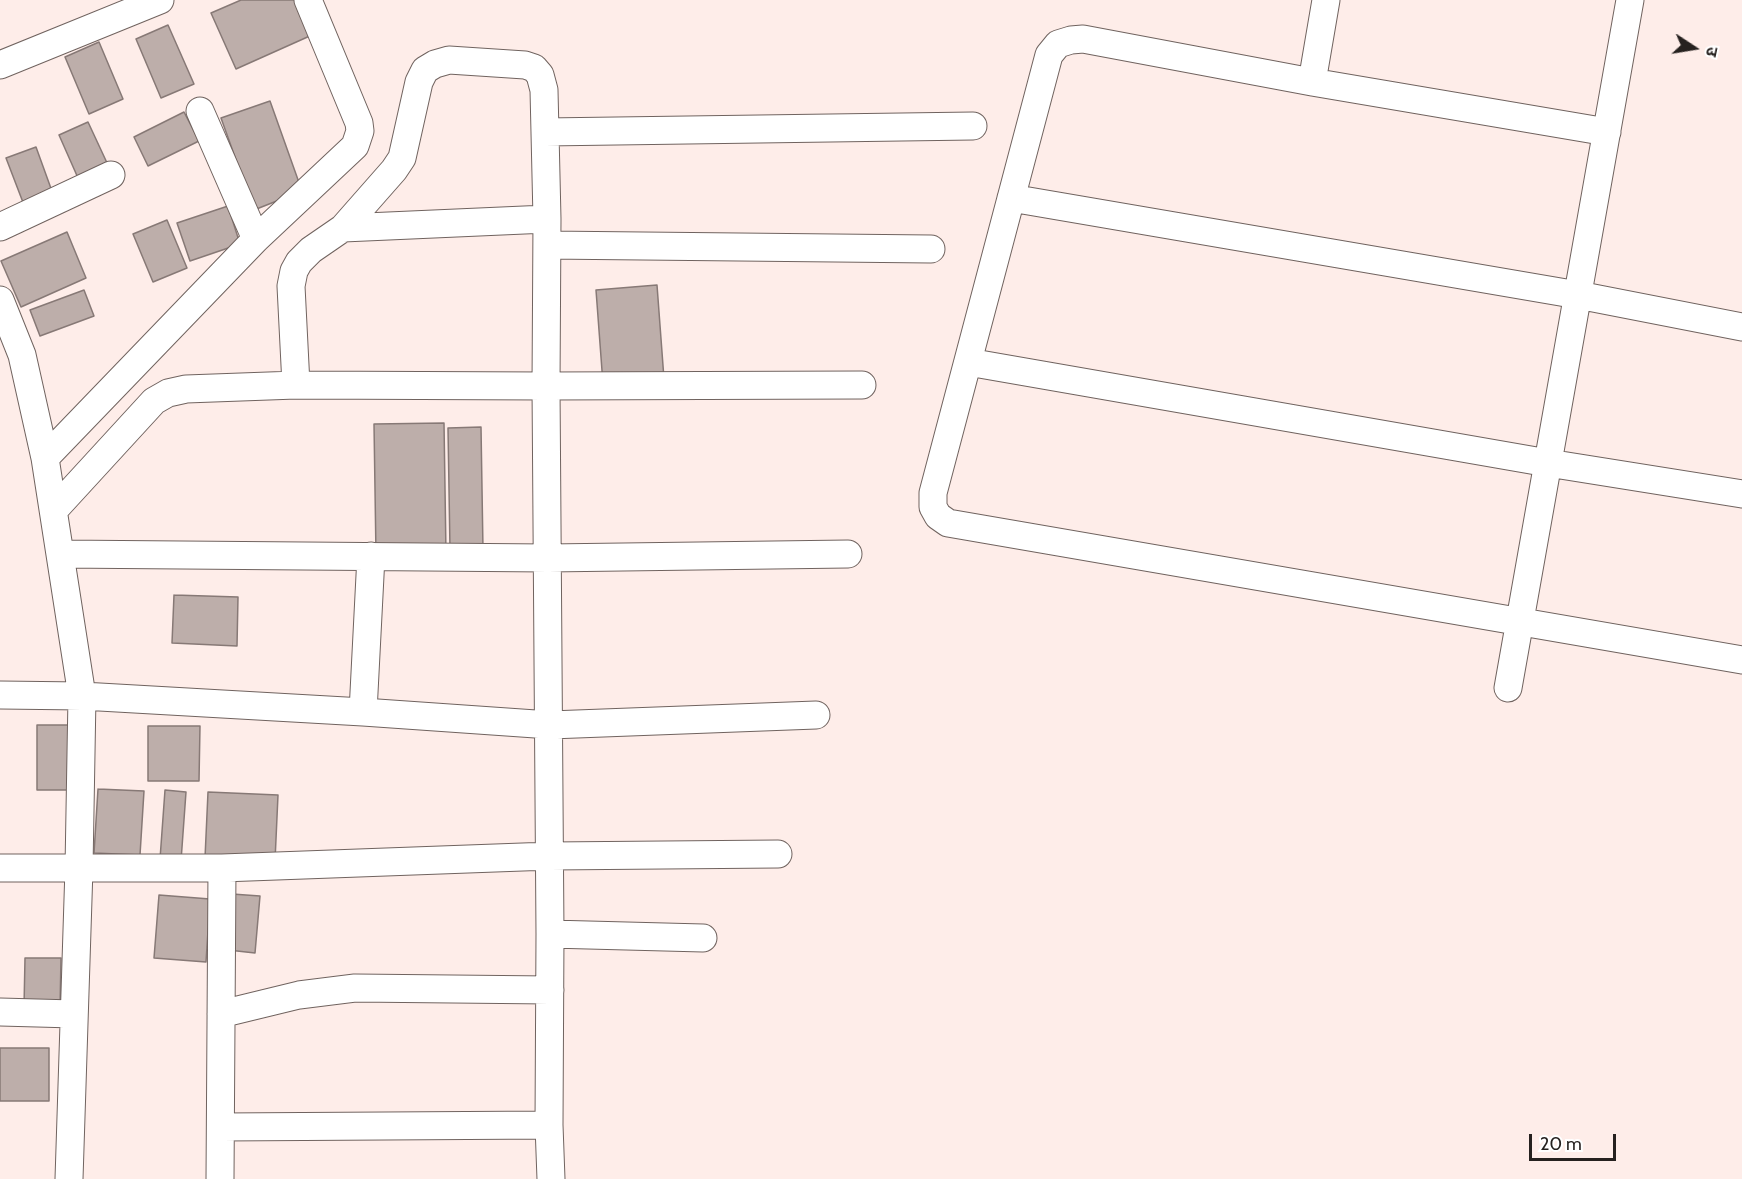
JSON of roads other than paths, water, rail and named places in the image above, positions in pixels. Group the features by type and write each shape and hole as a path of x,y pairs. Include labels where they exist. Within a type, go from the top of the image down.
{"street":[{"path":"0,65 160,0"},
{"path":"45,458 256,239 355,146 359,123 308,0"},
{"path":"1312,82 1326,0"},
{"path":"1508,688 1630,0"},
{"path":"1607,132 1312,82 1083,39 1059,44 1049,55 933,493 933,507 938,516 948,523 1742,660"},
{"path":"296,385 291,286 294,272 299,262 311,250 343,228 402,158 420,82 425,70 449,60 525,65 534,68 540,75 544,90 547,232 551,1179"},
{"path":"200,111 256,239"},
{"path":"545,132 973,126"},
{"path":"0,227 111,175"},
{"path":"1011,198 1578,295 1742,327"},
{"path":"343,228 547,232 931,249"},
{"path":"0,300 22,355 45,458 82,696 69,1179"},
{"path":"968,362 1548,463 1742,494"},
{"path":"54,510 154,401 168,393 186,389 296,385 546,387 862,385"},
{"path":"60,554 548,558 848,554"},
{"path":"363,712 370,556"},
{"path":"0,695 82,696 550,725 816,715"},
{"path":"0,868 222,868 550,856 778,854"},
{"path":"220,1179 222,868"},
{"path":"550,934 703,938"},
{"path":"222,1014 299,995 355,988 550,990"},
{"path":"0,1012 74,1014"},
{"path":"221,1126 549,1125"}]}
